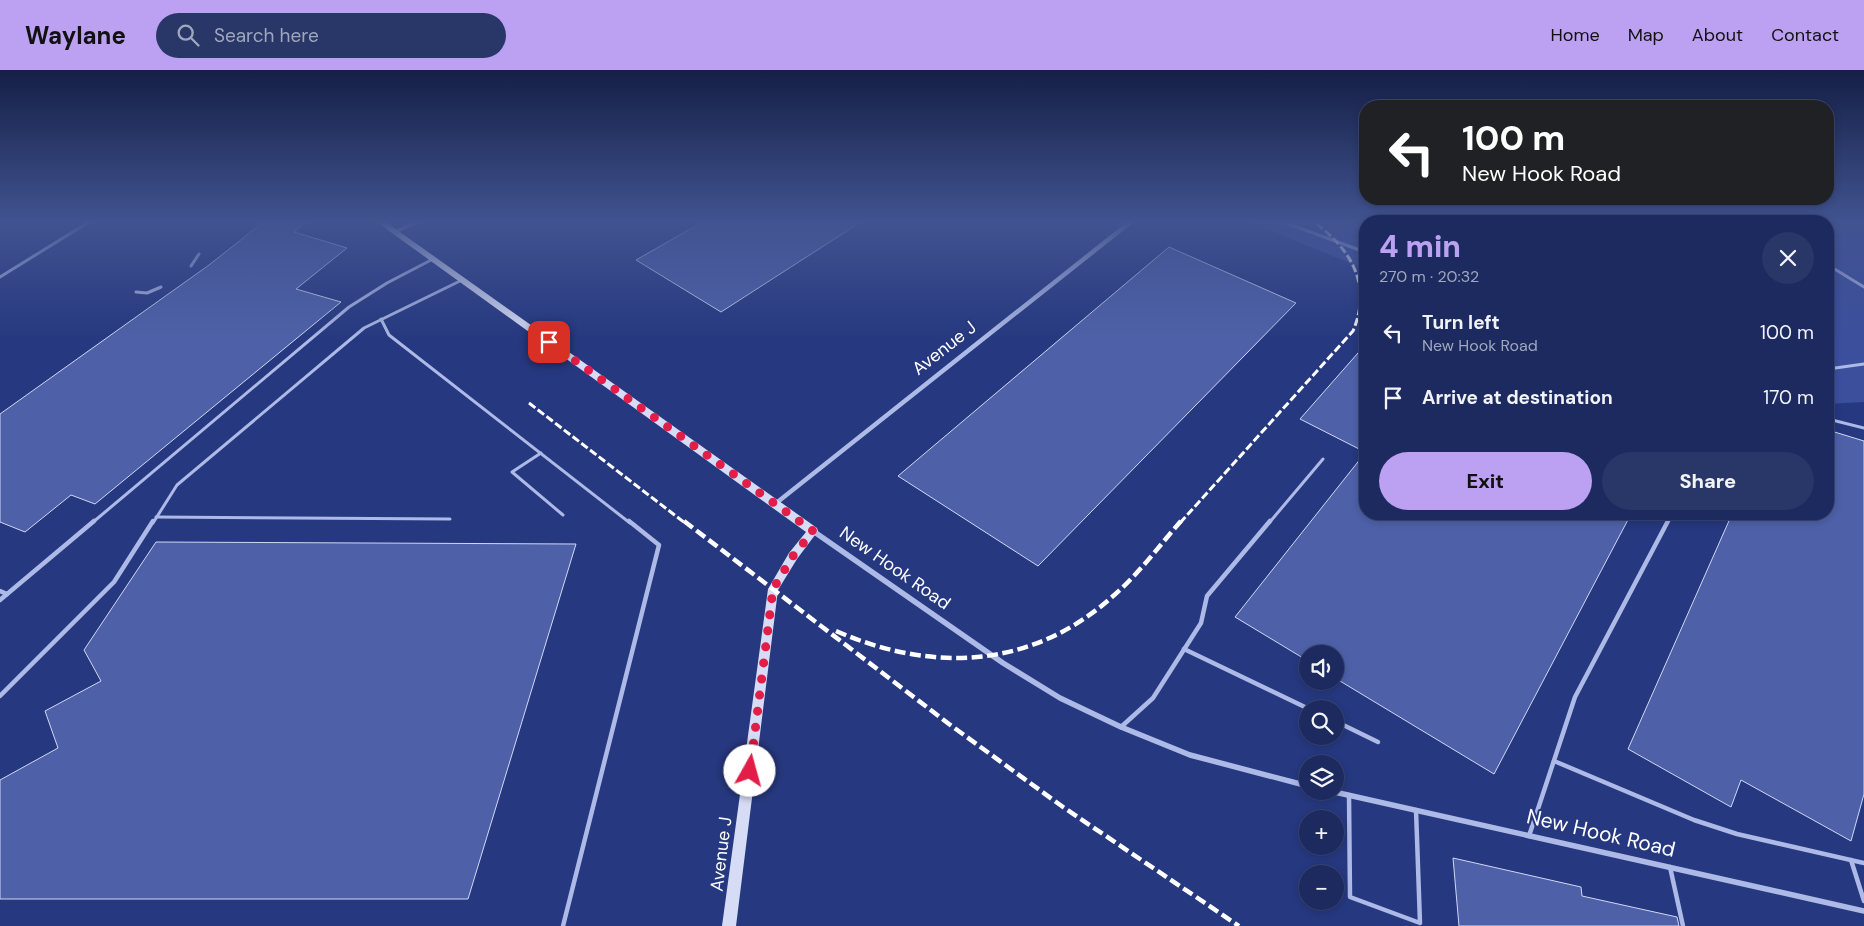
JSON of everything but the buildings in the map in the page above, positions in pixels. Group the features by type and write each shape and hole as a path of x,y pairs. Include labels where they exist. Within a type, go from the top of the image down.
{"street":[{"name":"New Hook Road","path":"433,260 813,531 1004,663 1060,698 1121,728 1190,755 1299,784"},
{"name":"Avenue J","path":"776,504 1084,260"},
{"name":"Avenue J","path":"729,926 773,589 793,556 813,531"},
{"name":"New Hook Road","path":"1344,795 1864,910"}],"lane":[{"path":"0,277 28,260"},
{"path":"191,266 195,260"},
{"path":"0,600 349,307 387,283 433,260"},
{"path":"1834,269 1864,287"},
{"path":"0,696 114,582 177,485 364,328 462,280"},
{"path":"136,292 147,293 161,288"},
{"path":"381,319 389,335 659,545 563,926"},
{"path":"1834,368 1864,364"},
{"path":"1834,420 1864,428"},
{"path":"541,453 512,472 563,515"},
{"path":"1121,728 1152,698 1202,623 1206,596 1323,459"},
{"path":"156,517 450,519"},
{"path":"1529,836 1575,697 1669,520"},
{"path":"0,591 8,594"},
{"path":"1184,649 1299,704"},
{"path":"1344,725 1378,742"},
{"path":"1554,761 1694,820 1737,834 1864,863"},
{"path":"1349,796 1350,897 1421,925 1416,810"},
{"path":"1851,860 1864,901"},
{"path":"1670,867 1684,926"}],"shaded area":[{"path":"1343,260 1359,260 1359,267"},
{"path":"1834,260 1864,260 1864,402 1834,404"}],"railway":[{"path":"1350,260 1359,282"},
{"path":"1180,523 1353,331 1359,314"},
{"path":"529,403 685,523"},
{"path":"684,521 949,724 1063,807 1239,926"},
{"path":"836,631 872,645 908,654 944,658 980,657 1014,650 1048,639 1081,621 1122,588 1181,521"}],"route":[{"path":"549,342 813,531 793,556 773,589 750,771"}]}
